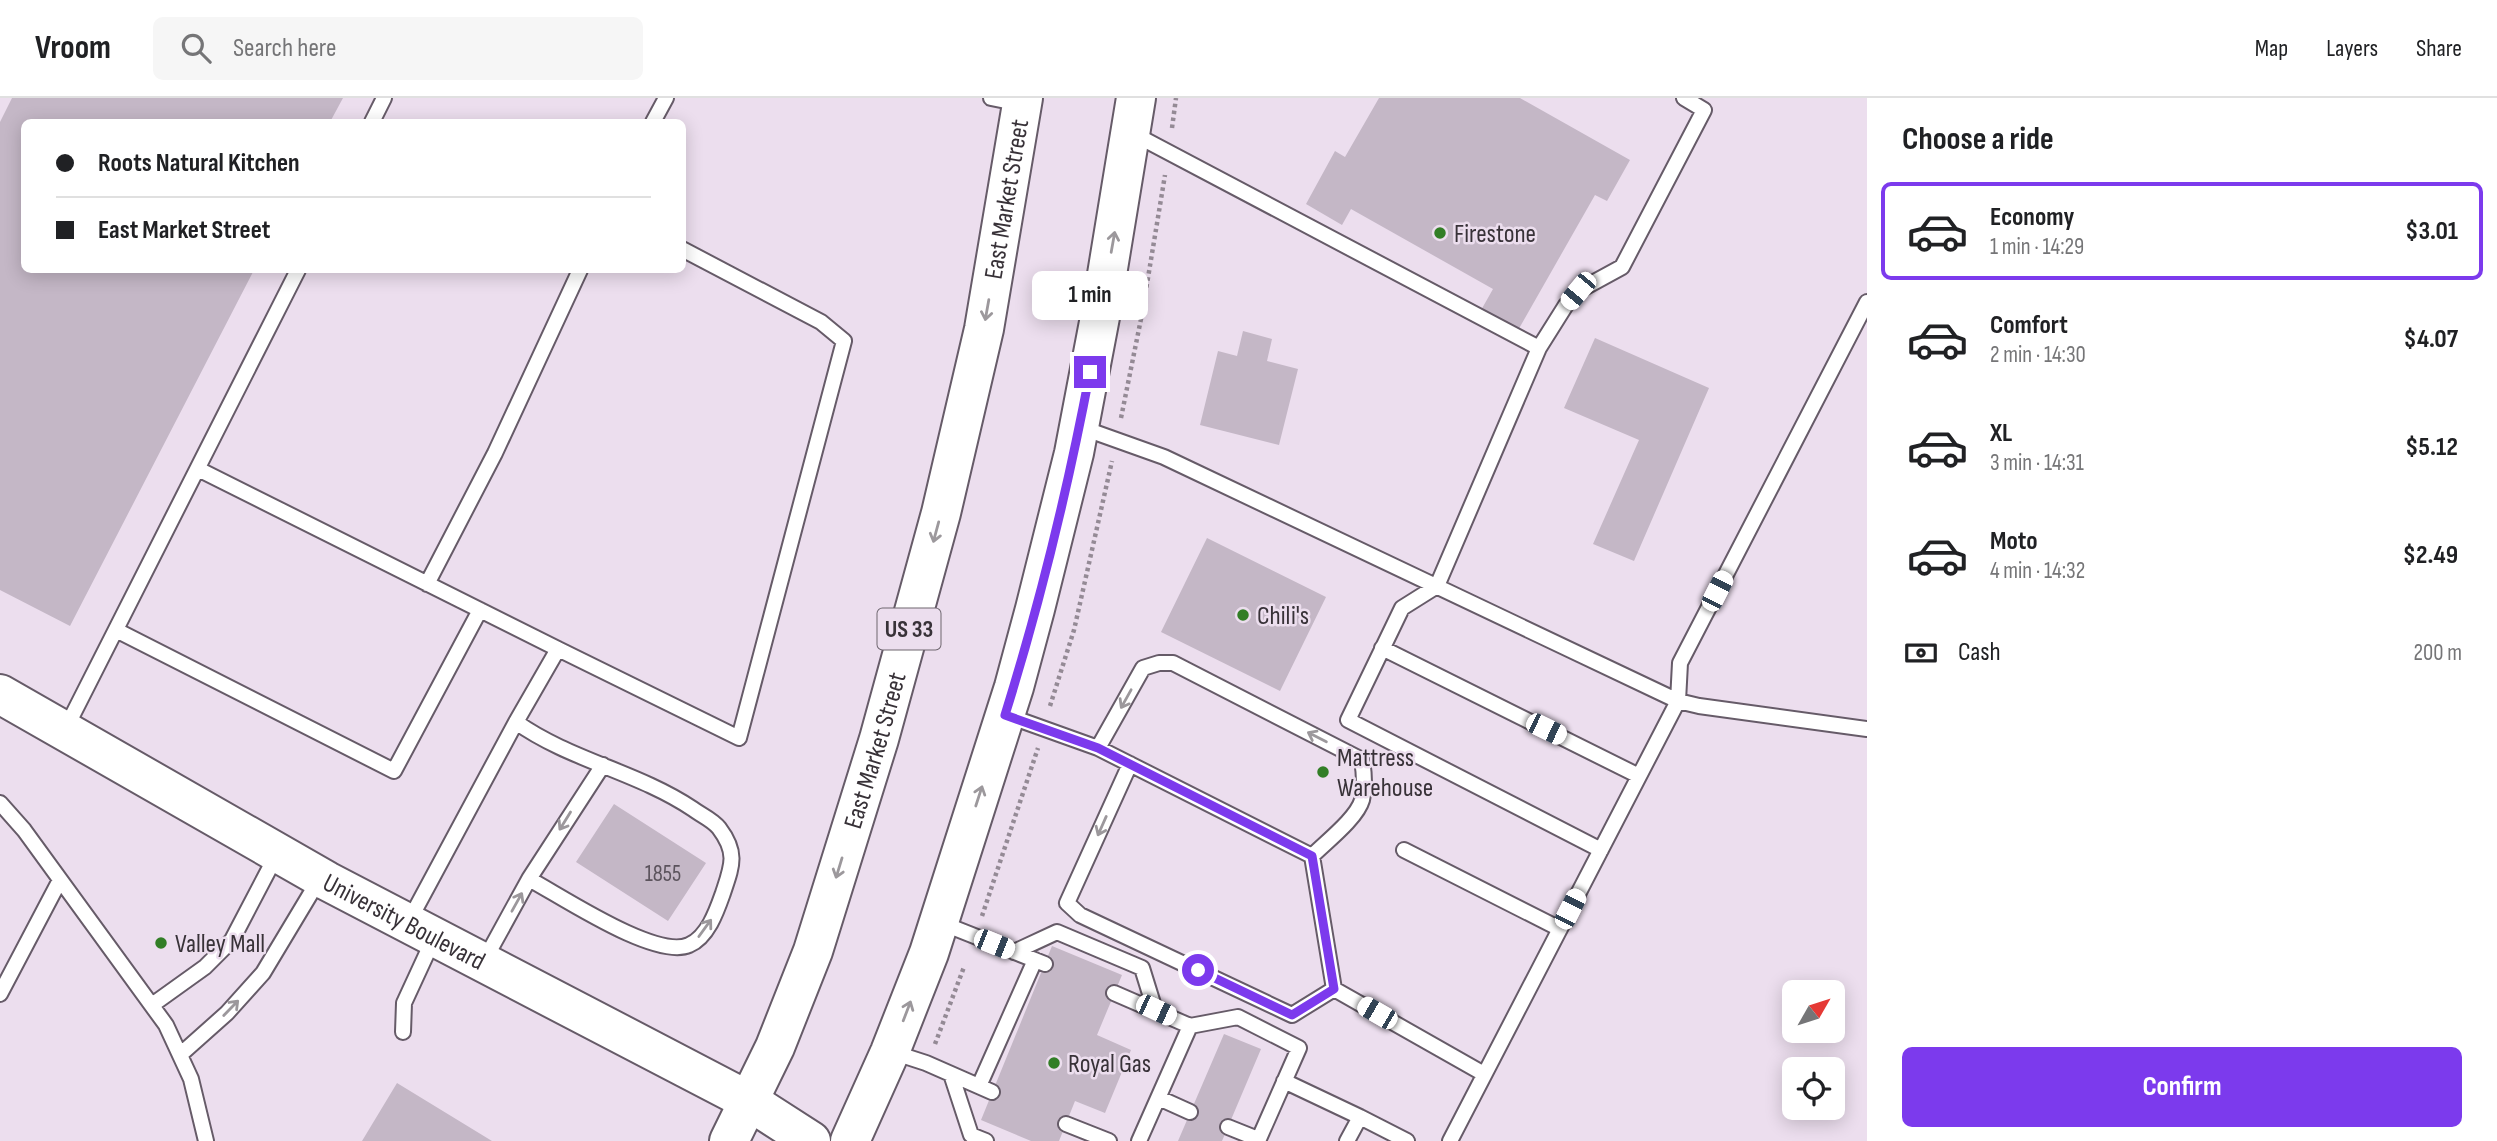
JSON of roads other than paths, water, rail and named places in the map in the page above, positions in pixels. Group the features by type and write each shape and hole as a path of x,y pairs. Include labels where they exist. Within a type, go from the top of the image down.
{"main road":[{"name":"East Market Street","path":"729,1141 775,1047 813,951 890,699 941,513 984,329 1012,100"},
{"path":"849,1141 906,1013 938,922 1005,715 1049,557 1079,426 1133,115"},
{"name":"University Boulevard","path":"0,694 321,877 749,1101 811,1141"}],"lane":[{"path":"374,119 384,98"},
{"path":"655,119 666,98"},
{"path":"1601,850 1348,720 1402,608 1437,586 1539,348 1578,291 1622,268 1704,110 1684,98"},
{"path":"1133,115 1539,348"},
{"path":"198,469 738,738 844,341 821,322 686,251"},
{"path":"65,730 296,273"},
{"path":"427,584 495,453 579,273"},
{"path":"1450,1141 1678,701 1680,663 1867,302"},
{"path":"1079,426 1164,457 1678,701 1867,729"},
{"path":"116,630 394,771 480,610"},
{"path":"1382,648 1640,776"},
{"path":"403,1031 404,1003 421,929 516,722 558,649"},
{"path":"1098,748 1143,668 1159,663 1173,663 1362,760 1362,801 1349,819 1312,856"},
{"path":"1005,715 1098,748 1312,856"},
{"path":"516,722 529,731 641,780 685,804 718,826 731,850 733,864 707,930 689,945 666,948 639,939 529,879"},
{"path":"1130,764 1067,903 1080,915 1292,1015 1334,989"},
{"path":"484,962 529,879 603,765"},
{"path":"0,803 24,830 152,1005 181,1054 197,1101 206,1141"},
{"path":"1404,850 1560,929"},
{"path":"152,1005 205,967 232,940 278,853"},
{"path":"1312,856 1334,989"},
{"path":"181,1054 227,1013 263,973 321,877"},
{"path":"0,995 60,880"},
{"path":"890,1052 986,1089 1040,962 938,922"},
{"path":"1014,953 1057,932 1142,968 1156,1010"},
{"path":"1334,989 1484,1074"},
{"path":"1114,993 1190,1026 1238,1017 1299,1048 1258,1140 1228,1126"},
{"path":"1139,1141 1190,1026"},
{"path":"951,1074 971,1135 986,1141"},
{"path":"1284,1081 1407,1141"},
{"path":"1159,1098 1190,1112"},
{"path":"1348,1141 1360,1117"},
{"path":"1066,1124 1108,1141"}],"place":[{"name":"Firestone","path":"1440,233"},
{"name":"Chili's","path":"1243,615"},
{"name":"Mattress Warehouse","path":"1323,772"},
{"name":"Valley Mall","path":"161,943"},
{"name":"Royal Gas","path":"1054,1063"}]}
